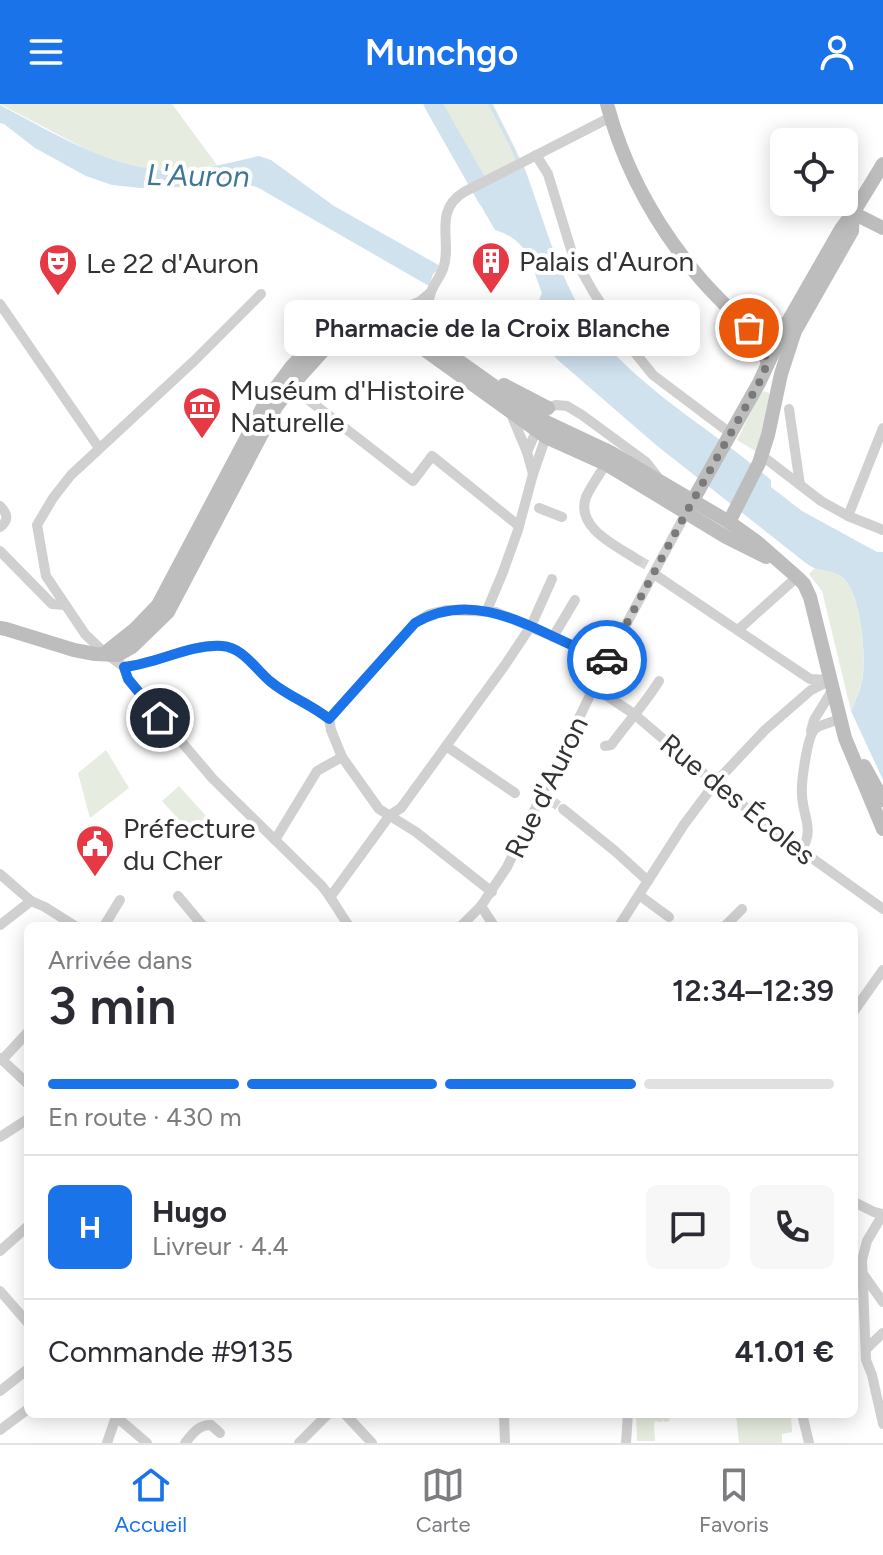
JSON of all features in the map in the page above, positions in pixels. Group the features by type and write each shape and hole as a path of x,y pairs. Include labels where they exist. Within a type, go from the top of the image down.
{"main road":[{"path":"609,110 627,164 668,236 701,279 749,328 773,346 777,392 768,435 760,459 732,515"},
{"path":"858,205 883,164"},
{"path":"691,511 759,383 773,346 851,216"},
{"path":"858,216 879,226"},
{"path":"105,653 158,605 266,401 292,366 333,323 363,312 398,318 544,424 606,464 691,511 726,537 783,566"},
{"path":"0,628 95,654 118,655 143,637 168,612 276,407 340,332 374,324 394,329 411,340 511,414 544,424 610,452 664,484 691,511 732,515 797,577 810,597 845,738 883,829"},
{"path":"759,383 777,392"},
{"path":"845,738 883,800"}],"street":[{"path":"425,337 426,314 443,268 444,222 452,200 536,155 609,110"},
{"path":"536,155 548,174 573,256 628,344 653,375 729,437"},
{"path":"388,314 419,302 433,289"},
{"path":"261,294 69,478 37,525 46,576 85,634 124,667 128,679 189,753 237,805 331,896 346,922"},
{"path":"0,304 99,448"},
{"path":"292,387 413,481 432,456 519,526"},
{"path":"527,452 556,405 567,406 646,462 664,484"},
{"path":"789,409 800,485"},
{"path":"511,414 533,474"},
{"path":"487,610 519,526 532,505 533,474 544,424"},
{"path":"848,516 883,428"},
{"path":"760,459 821,501 883,530"},
{"path":"606,464 587,496 585,517 602,536 638,560"},
{"path":"532,505 562,517"},
{"path":"0,506 7,517 0,527"},
{"name":"Rue d'Auron","path":"465,922 492,892 546,798 607,660 653,570 691,511"},
{"path":"0,551 52,604 65,605"},
{"path":"653,570 810,679 832,684"},
{"path":"738,630 797,577"},
{"path":"331,896 390,815 401,808 531,626 552,579"},
{"path":"553,637 575,600"},
{"path":"329,719 415,623 429,614 446,610 496,612 607,660"},
{"path":"124,667 139,666 194,649 226,646 237,650 274,685 318,709 329,719 342,757 379,809 425,838 492,892"},
{"path":"605,746 611,745 659,681"},
{"path":"801,851 809,827 801,788 810,733 832,684"},
{"path":"622,922 683,826 715,783 765,730 811,690 832,684"},
{"name":"Rue des Écoles","path":"595,688 634,714 801,851 883,909"},
{"path":"810,733 817,727 840,719"},
{"path":"446,746 515,793"},
{"path":"275,840 317,771 342,757"},
{"path":"563,809 648,881"},
{"path":"0,874 31,901 69,922"},
{"path":"639,895 669,917"},
{"path":"178,896 200,922"},
{"path":"106,922 120,900"},
{"path":"0,925 31,901"},
{"path":"481,906 491,922"},
{"path":"729,922 742,909"},
{"path":"858,1005 883,970"},
{"path":"24,1037 2,1062 24,1081"},
{"path":"0,1137 24,1122"},
{"path":"858,1204 883,1214 867,1241 862,1260 866,1355 883,1424"},
{"path":"0,1251 24,1230"},
{"path":"862,1273 883,1302"},
{"path":"0,1291 24,1318"},
{"path":"858,1359 866,1355 883,1333"},
{"path":"0,1391 24,1372"},
{"path":"0,1430 24,1412"},
{"path":"107,1443 114,1418"},
{"path":"118,1418 147,1443"},
{"path":"299,1443 324,1418"},
{"path":"349,1418 372,1443"},
{"path":"504,1418 505,1443"},
{"path":"626,1443 628,1418"},
{"path":"803,1418 809,1443"},
{"path":"185,1443 203,1425 211,1425 220,1433"}],"shaded area":[{"path":"0,104 172,104 217,165 185,170 130,165 97,155"},
{"path":"423,104 493,104 523,164 472,190"},
{"path":"764,391 769,393 769,399 757,452 737,440"},
{"path":"815,568 839,575 847,582 857,608 863,641 863,671 851,711 822,591 809,574"},
{"path":"106,750 129,788 90,818 78,773"},
{"path":"179,786 215,826 198,841 162,801"},
{"path":"636,1418 669,1418 670,1421 656,1420 655,1441 637,1441"},
{"path":"736,1418 791,1418 792,1432 782,1434 782,1443 739,1443"}],"water":[{"name":"L'Auron","path":"0,105 89,151 136,166 186,170 259,156 271,160 334,206 442,267 433,274 429,286 257,187 232,181 185,187 140,188 112,185 86,176 35,148 0,123"},
{"path":"523,164 571,292 593,329 612,351 655,391 771,480 771,487 802,511 877,552 883,552 883,780 851,711 861,685 864,658 858,611 849,585 839,575 806,563 656,445 539,341 530,322 542,293 531,263 522,246 495,230 472,190"}],"waterway":[{"path":"433,104 487,199"},
{"path":"490,104 518,162"}],"tunnel":[{"path":"638,560 649,566"},
{"path":"550,800 563,809"}],"way so far":[{"path":"607,660 768,362 749,328"}],"place":[{"name":"Palais d'Auron","path":"491,295"},
{"name":"Le 22 d'Auron","path":"58,297"},
{"name":"Pharmacie de la Croix Blanche","path":"749,328"},
{"name":"Muséum d'Histoire Naturelle","path":"202,440"},
{"name":"Préfecture du Cher","path":"95,878"}],"route":[{"path":"160,718 128,679 124,667 139,666 194,649 226,646 237,650 274,685 318,709 329,719 403,634 429,614 446,610 496,612 607,660"}]}
